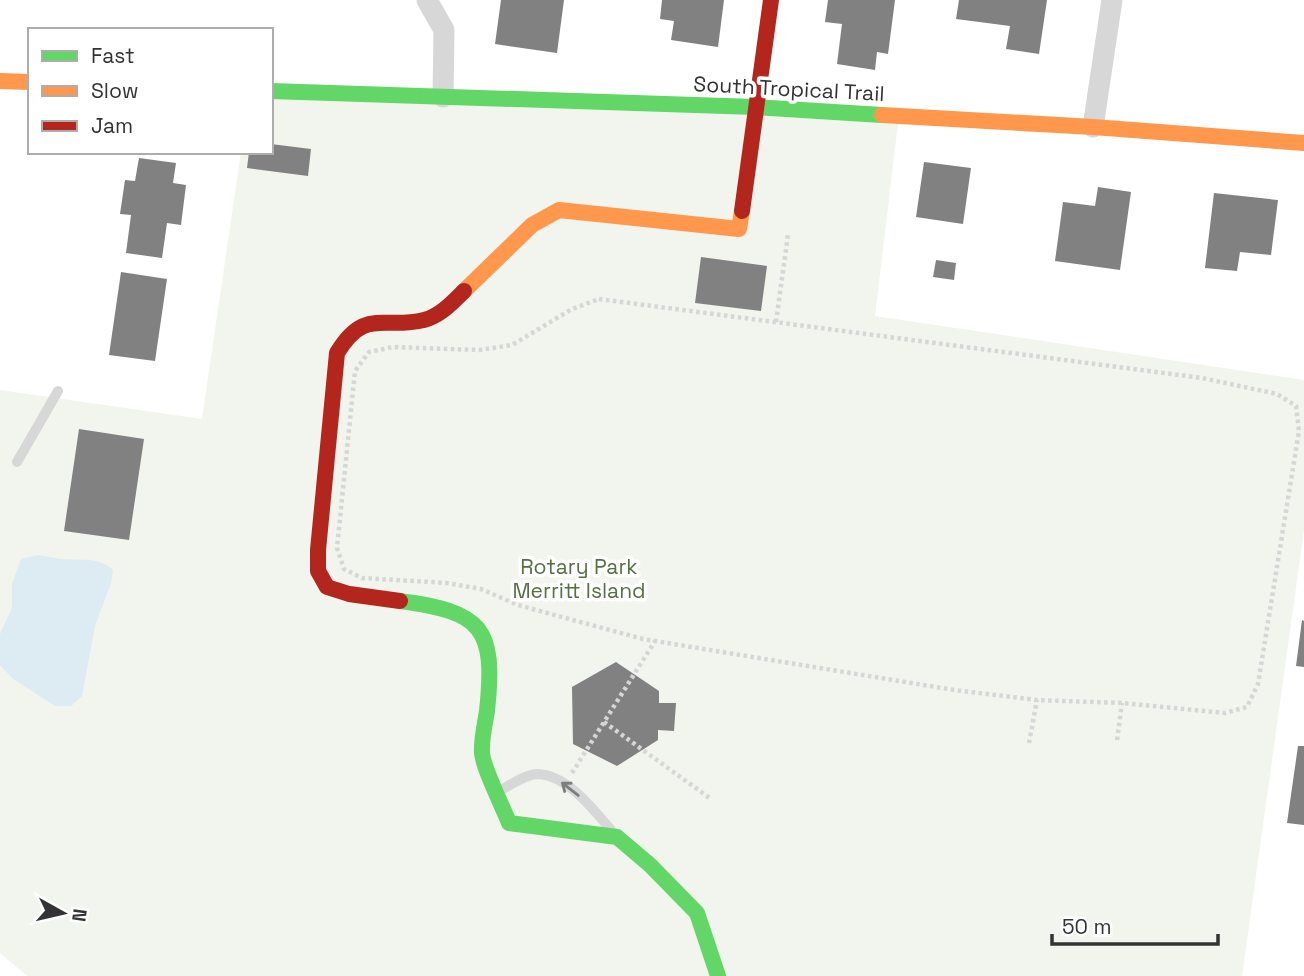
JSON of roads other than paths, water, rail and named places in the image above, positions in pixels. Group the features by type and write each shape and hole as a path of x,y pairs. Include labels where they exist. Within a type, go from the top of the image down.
{"street":[{"path":"427,0 444,30 443,97"},
{"path":"718,976 697,913 650,865 617,837 509,823 482,754 491,674 486,642 467,617 440,606 349,594 327,587 318,571 317,550 337,353 348,335 367,324 425,320 445,309 532,225 559,211 739,229 771,0"},
{"path":"1093,127 1112,0"},
{"path":"0,81 28,82"},
{"name":"South Tropical Trail","path":"273,91 755,107 1093,127 1304,143"}],"lane":[{"path":"17,462 58,391"},
{"path":"497,793 538,774 565,783 617,837"}],"park label":[{"name":"Rotary Park Merritt Island","path":"579,579"}]}
